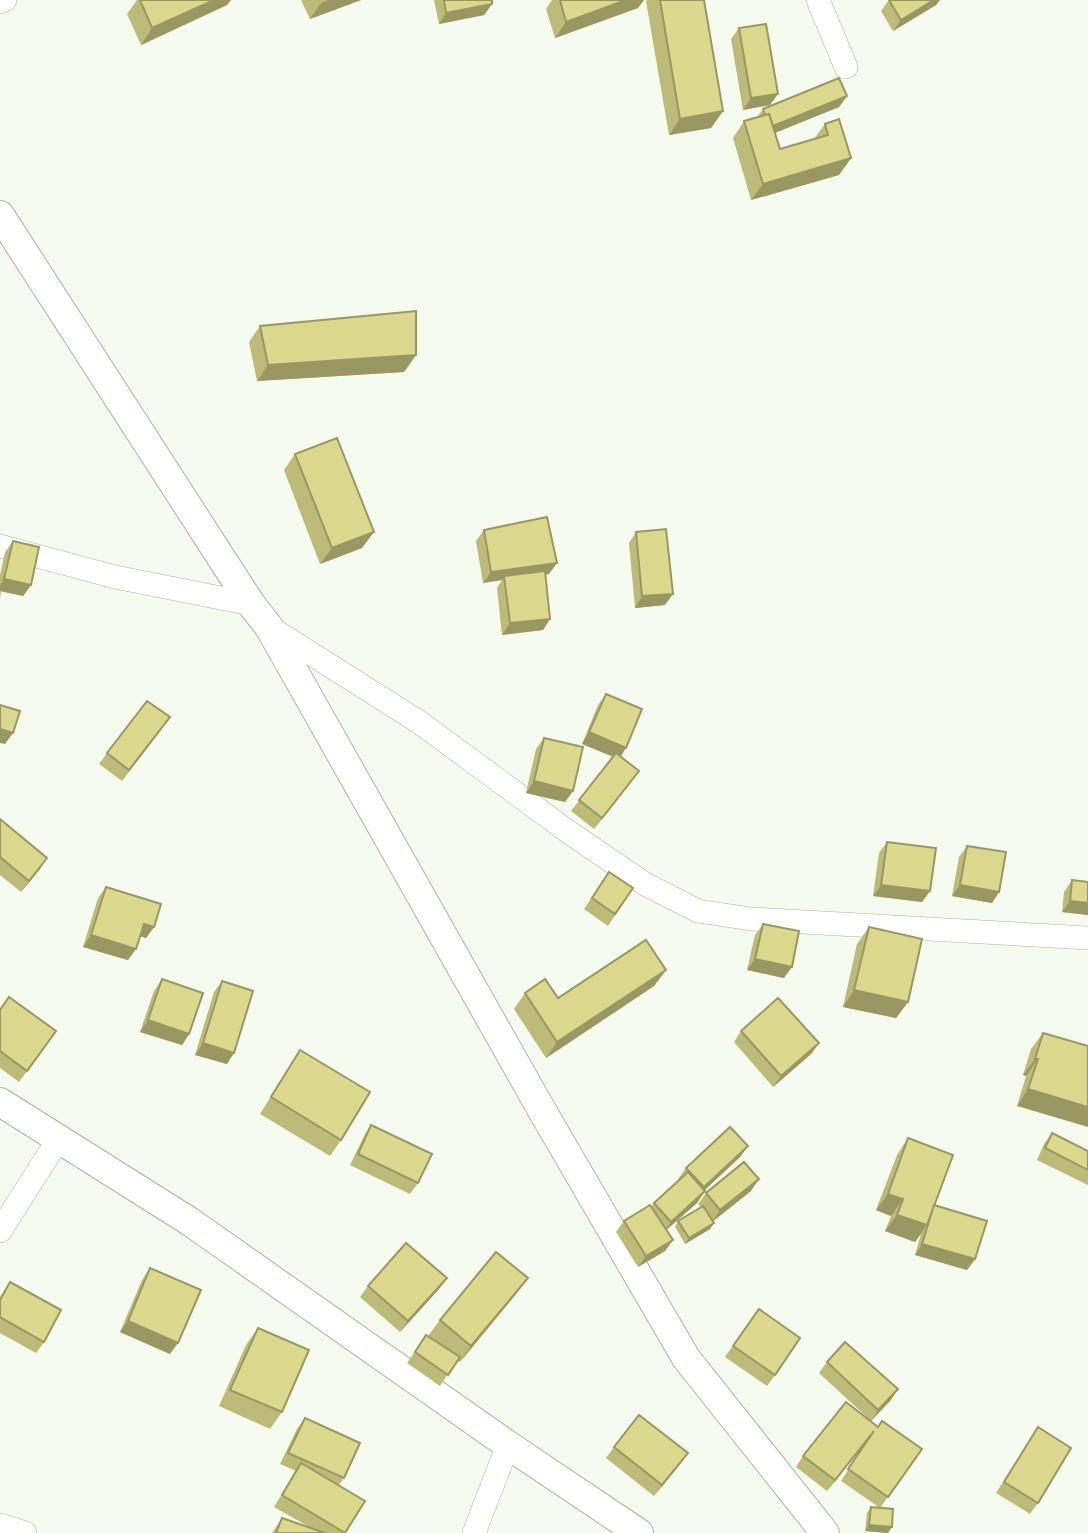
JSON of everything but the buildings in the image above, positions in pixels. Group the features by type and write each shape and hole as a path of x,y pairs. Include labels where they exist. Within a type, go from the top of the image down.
{"street":[{"path":"0,2 5,0"},
{"path":"818,0 846,67"},
{"path":"0,215 251,604 270,626 540,1107 686,1358 825,1533"},
{"path":"0,546 115,577 251,604"},
{"path":"270,626 419,722 570,833 645,884 698,911 751,919 1088,938"},
{"path":"0,1102 189,1221 508,1445 639,1533"},
{"path":"0,1231 58,1140"},
{"path":"474,1533 508,1445"},
{"path":"0,1525 25,1533"}]}
